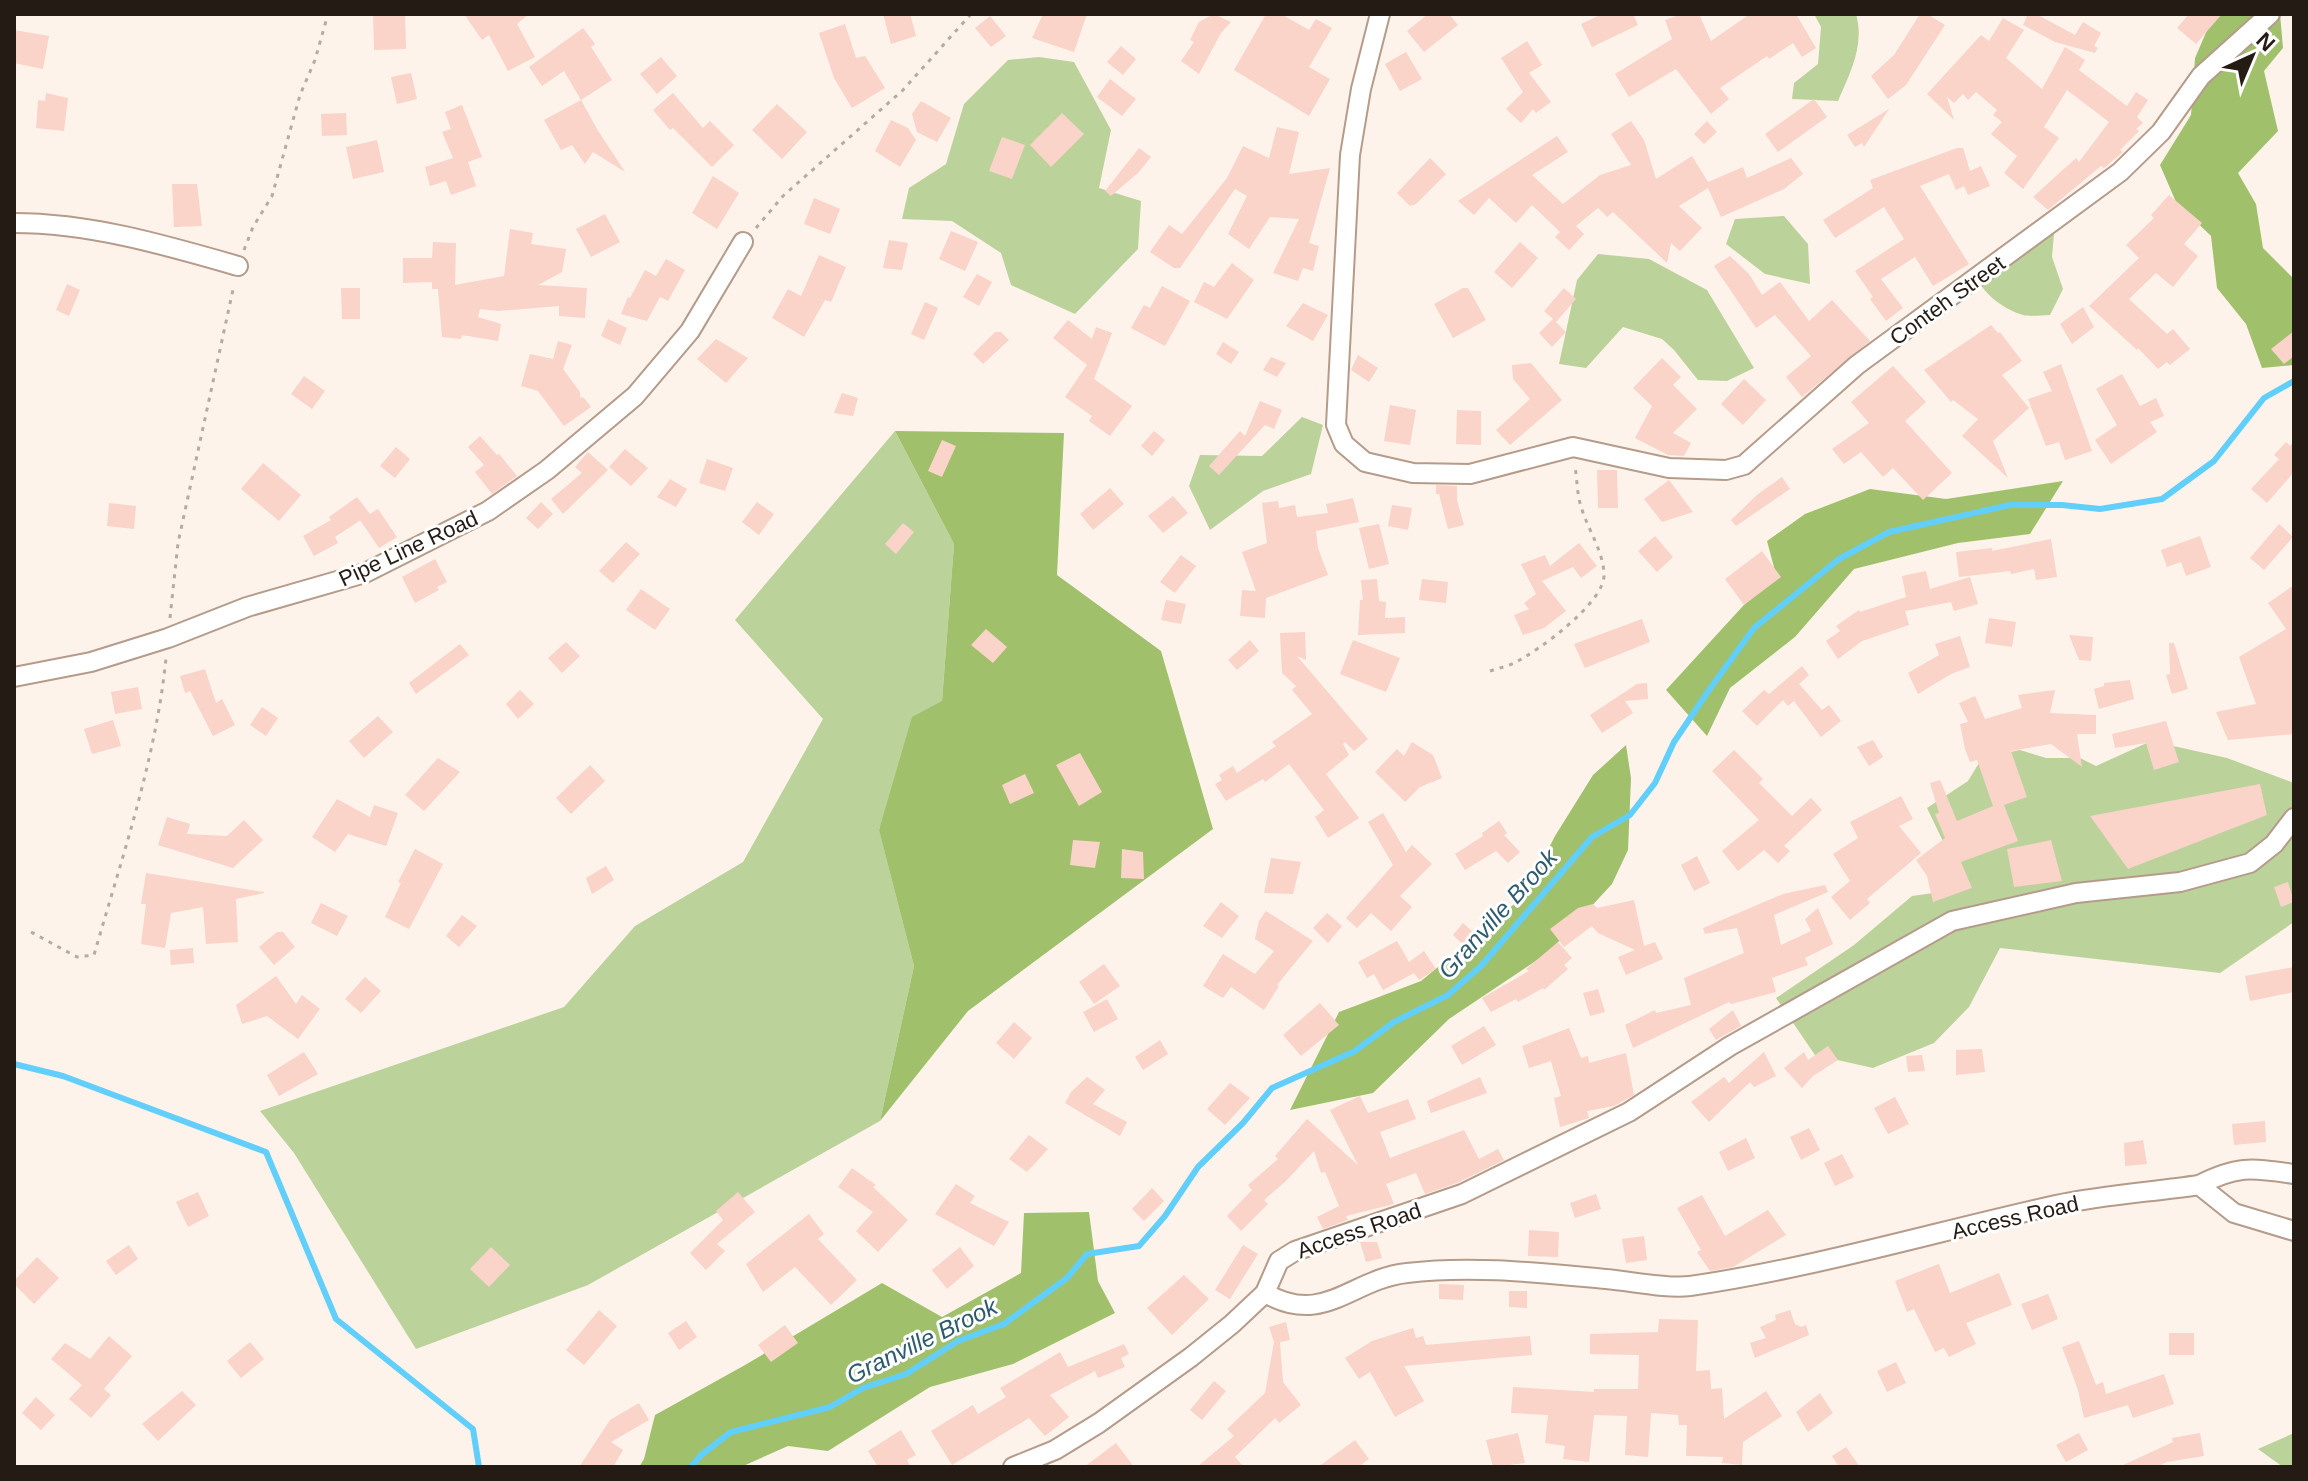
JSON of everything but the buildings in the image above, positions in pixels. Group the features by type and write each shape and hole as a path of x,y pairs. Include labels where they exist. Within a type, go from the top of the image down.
{"street":[{"path":"1380,14 1361,89 1350,155 1345,283 1335,406 1336,425 1344,444 1365,462 1413,473 1470,474 1573,447"},
{"name":"Conteh Street","path":"1573,447 1669,468 1726,470 1744,465 1857,365 2120,172 2161,132 2201,76 2270,14"},
{"path":"14,223 90,229 167,245 238,266"},
{"name":"Pipe Line Road","path":"14,677 91,662 168,638 247,607 365,573 488,511 547,470 635,396 690,331 743,242"},
{"name":"Access Road","path":"2294,818 2274,844 2250,863 2180,882 2076,893 1952,921 1730,1046 1629,1112 1462,1194 1295,1251 1279,1261 1265,1293 1282,1303 1299,1306 1330,1302 1382,1279 1404,1273 1477,1270 1686,1287 1870,1251 2058,1205 2199,1185 2225,1172 2250,1168 2294,1174"},
{"path":"2199,1185 2234,1213 2294,1231"},
{"path":"1013,1467 1055,1450 1099,1423 1191,1357 1265,1293"}],"path":[{"path":"31,932 77,957 94,955 149,759 162,696 178,543 238,266 253,227 272,196 300,95 315,60 328,14"},
{"path":"743,242 783,196 903,90 971,14"},
{"path":"1490,671 1529,654 1584,611 1602,587 1605,575 1580,502 1573,447"}],"green space":[{"path":"1814,14 1856,14 1857,48 1838,101 1792,99 1794,83 1818,64 1821,27"},
{"path":"2214,14 2280,14 2283,48 2264,71 2278,131 2238,173 2256,204 2263,248 2294,279 2294,365 2262,368 2246,324 2217,288 2211,236 2176,202 2160,165 2191,115 2195,58"},
{"path":"1039,57 1074,62 1111,130 1099,188 1141,201 1138,249 1075,314 1011,285 1001,253 952,221 902,219 909,188 946,164 964,104 1008,60"},
{"path":"1784,216 1808,244 1810,284 1765,274 1726,244 1735,219"},
{"path":"2055,222 2052,257 2063,289 2050,315 2023,315 2010,310 1990,296 1978,278"},
{"path":"1598,254 1649,259 1707,290 1754,368 1727,381 1698,380 1662,339 1623,327 1586,368 1559,364 1577,280"},
{"path":"1302,417 1323,425 1311,474 1263,491 1210,530 1189,486 1200,455 1262,456"},
{"path":"895,431 954,544 942,701 879,829 914,966 880,1121 588,1285 416,1349 294,1153 260,1111 564,1007 635,926 743,862 823,719 735,620"},
{"path":"895,431 1064,433 1057,575 1161,651 1213,829 968,1011 880,1121 914,966 879,830 912,717 942,701 954,544"},
{"path":"2063,481 2030,534 1958,543 1854,569 1795,637 1730,688 1707,736 1666,690 1775,571 1767,541 1805,514 1870,489 1946,499"},
{"path":"2151,741 2227,758 2294,783 2294,922 2220,973 2000,948 1969,1007 1934,1043 1873,1068 1815,1055 1776,998 1854,945 1912,896 1962,889 1927,808 1968,781 1982,758 2020,750 2046,758 2080,758 2096,766"},
{"path":"1626,745 1631,778 1628,850 1612,884 1549,952 1449,1019 1373,1093 1290,1110 1339,1012 1421,981 1524,896 1555,836 1593,775"},
{"path":"1089,1212 1098,1281 1115,1313 1013,1364 930,1387 828,1451 788,1446 741,1467 639,1467 644,1459 655,1415 882,1283 942,1317 1021,1273 1024,1213"},
{"path":"2294,1433 2294,1467 2283,1467 2258,1449"}],"waterway":[{"name":"Granville Brook","path":"691,1467 701,1455 731,1432 830,1407 863,1388 906,1374 958,1341 1004,1324 1067,1278 1087,1254 1139,1246 1165,1216 1198,1167 1243,1123 1272,1088 1355,1051 1394,1022 1448,995 1481,966 1592,837 1630,815 1655,783 1674,742 1754,628 1839,559 1889,532 2010,505 2100,509 2162,499 2214,461 2264,398 2294,381"},
{"path":"14,1064 63,1076 266,1152 336,1319 473,1429 479,1467"}]}
